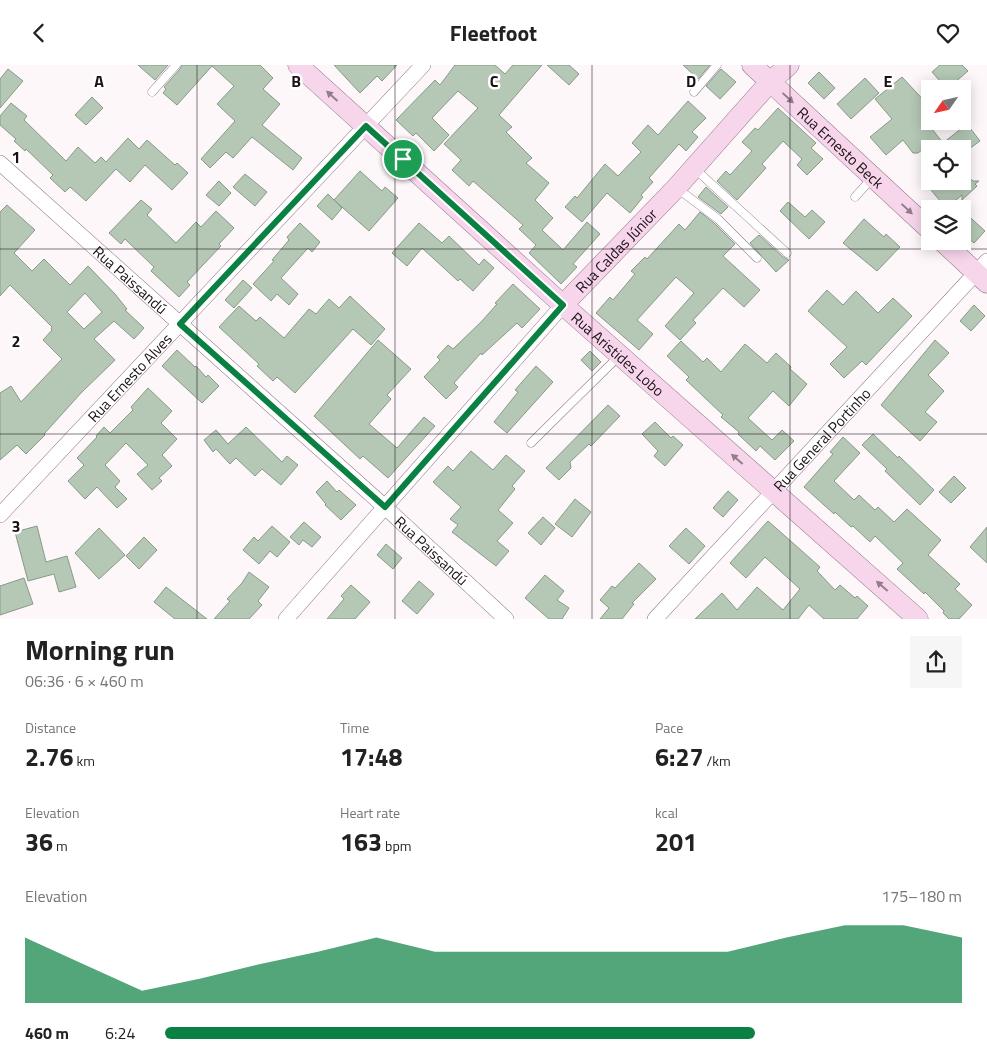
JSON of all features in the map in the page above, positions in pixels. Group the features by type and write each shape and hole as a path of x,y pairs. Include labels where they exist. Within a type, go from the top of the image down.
{"street":[{"name":"Rua Aristides Lobo","path":"298,65 563,305 918,619"},
{"name":"Rua Ernesto Alves","path":"0,515 424,65"},
{"name":"Rua Ernesto Beck","path":"752,65 921,222"},
{"name":"Rua Caldas Júnior","path":"286,619 563,305 676,188 770,81 789,65"},
{"name":"Rua Paissandú","path":"0,163 385,507 506,619"},
{"path":"954,250 983,272"},
{"name":"Rua General Portinho","path":"656,619 774,491 983,272"}],"lane":[{"path":"152,92 176,65"},
{"path":"694,92 717,65"},
{"path":"694,168 786,253"},
{"path":"854,197 873,177"},
{"path":"676,188 718,219 757,258"},
{"path":"531,443 620,355"}],"building":[{"path":"138,65 168,65 155,80"},
{"path":"182,65 260,65 273,78 263,89 280,104 262,125 302,158 293,170 252,137 233,158 226,152 210,168 201,159 235,121 217,104 234,86 212,66 177,105 163,93 166,89 164,87"},
{"path":"334,65 397,65 382,81 377,76 360,93"},
{"path":"455,65 495,65 505,74 513,65 542,65 499,115 512,127 506,132 532,158 526,163 549,183 535,200 553,218 542,230 563,250 587,222 600,234 573,264 577,267 561,284 529,253 536,245 519,229 523,225 473,181 469,186 452,170 461,160 444,144 478,108 458,91 432,118 449,135 434,151 416,133 413,136 396,120 435,80 440,85"},
{"path":"547,65 569,65 579,74 569,85"},
{"path":"683,65 710,65 698,79"},
{"path":"940,65 962,65 968,71 958,80 939,80 932,72"},
{"path":"8,69 23,81 0,108 0,79"},
{"path":"721,69 736,82 720,99 706,86"},
{"path":"819,72 835,88 824,99 808,83"},
{"path":"902,77 921,97 921,130 933,130 941,140 921,140 921,151 913,153 903,140 886,155 870,137 892,119 875,99"},
{"path":"865,78 879,93 851,119 837,104"},
{"path":"92,97 103,108 86,125 75,115"},
{"path":"688,101 706,118 692,132 698,137 686,151 679,144 649,178 653,182 641,195 643,197 630,213 607,193 582,222 565,207 575,196 577,198 605,164 618,176 641,152 632,143 648,125 658,135"},
{"path":"11,103 27,116 24,120 66,161 78,147 95,163 101,157 106,162 128,138 139,149 147,140 175,165 177,163 188,173 172,190 145,165 130,182 116,169 86,201 70,187 65,192 50,178 53,175 26,149 25,151 14,141 16,139 0,125 0,116"},
{"path":"778,108 816,143 811,148 823,159 807,175 797,165 802,159 783,141 762,164 766,168 737,200 717,181 726,171 730,175 752,151 742,142 755,128 758,130"},
{"path":"971,129 980,141 971,148 971,140 947,140 959,130"},
{"path":"360,171 382,191 385,187 398,198 369,231 334,200"},
{"path":"245,174 267,192 255,206 233,187"},
{"path":"971,179 979,181 975,184 977,186 962,200 962,195 956,200 939,200 931,190 971,190"},
{"path":"219,181 231,193 219,206 206,195"},
{"path":"706,187 728,207 721,214 698,197"},
{"path":"328,194 342,208 332,220 317,206"},
{"path":"141,200 152,209 147,215 176,243 196,222 201,227 216,211 234,228 219,244 221,246 187,282 190,285 179,297 151,271 154,267 125,239 121,244 109,233"},
{"path":"788,202 805,217 812,210 825,222 809,239 780,211"},
{"path":"7,205 35,230 14,253 32,271 44,259 70,285 88,266 115,294 127,309 125,310 144,328 134,339 114,321 94,339 115,360 81,393 26,454 17,445 0,460 0,393 11,386 21,402 62,359 43,340 52,330 52,327 10,285 0,296 0,212","holes":["85,293 102,312 84,329 67,312"]},
{"path":"700,212 735,244 723,256 760,290 744,307 723,288 693,320 696,323 680,340 665,326 694,293 676,277 637,320 653,334 639,350 596,313 610,297 613,300 635,274 631,271 645,257 647,259 679,224 685,230"},
{"path":"971,218 985,231 974,243 971,240"},
{"path":"864,219 884,237 886,234 900,247 877,271 843,243"},
{"path":"300,223 320,242 312,252 308,248 281,278 298,294 289,305 277,294 271,301 253,284 274,261 272,260 289,240 287,237"},
{"path":"419,223 442,243 449,236 479,265 484,259 494,268 473,291 460,279 458,281 422,248 407,266 392,253"},
{"path":"759,235 783,257 789,260 776,272 750,243"},
{"path":"243,280 252,288 234,308 225,300"},
{"path":"513,284 540,309 522,328 517,323 482,355 481,353 454,383 458,387 446,399 424,377 440,360 437,357 448,345 453,349 482,321 497,304 495,303"},
{"path":"827,290 843,305 856,291 878,313 893,298 912,316 866,365 862,361 844,378 830,364 847,347 808,311"},
{"path":"350,296 385,329 371,345 353,329 295,393 277,377 273,381 257,366 259,364 219,327 239,306 256,321 260,317 284,338 309,309 316,314 329,299 339,308"},
{"path":"974,305 985,316 971,331 960,321"},
{"path":"378,340 411,369 387,395 391,399 369,424 397,448 424,417 435,426 388,478 363,456 360,459 314,416"},
{"path":"935,340 949,353 928,375 944,391 925,412 937,422 920,441 881,405"},
{"path":"681,341 703,362 707,358 721,372 745,344 767,363 776,353 807,384 789,406 773,391 748,418 772,440 782,430 794,441 775,460 760,446 756,451 738,434 739,432 721,417 723,415 686,380 689,377 667,356"},
{"path":"177,350 206,377 208,375 219,386 202,403 162,366"},
{"path":"590,351 601,362 592,371 581,360"},
{"path":"536,366 553,382 507,433 494,422 518,392 515,390"},
{"path":"148,388 172,411 161,423 177,439 162,455 172,466 159,478 162,481 152,490 137,474 148,465 126,443 105,465 120,481 115,487 127,499 117,508 97,487 85,499 68,481 84,465 77,458 104,427 110,433 133,410 131,407"},
{"path":"608,405 620,416 591,446 589,444 570,462 571,468 559,480 546,468"},
{"path":"655,422 671,438 673,436 683,445 665,466 654,456 658,451 642,434"},
{"path":"246,427 282,462 287,456 298,465 281,485 262,469 255,476 236,458 230,464 216,449 213,452 204,440 216,430 228,444"},
{"path":"873,434 934,490 920,505 885,471 887,469 862,445"},
{"path":"843,437 860,453 834,481 854,500 859,495 875,510 878,507 894,522 907,509 941,540 928,555 960,584 955,589 972,605 959,619 949,619 943,613 944,611 925,592 924,594 897,569 903,563 875,536 870,542 835,512 834,514 804,487 833,454 830,452"},
{"path":"471,451 493,470 506,455 525,471 512,486 515,489 498,510 513,523 497,541 509,551 496,566 452,532 458,525 450,519 461,507 433,482 448,466 453,471"},
{"path":"954,476 966,488 951,503 939,492"},
{"path":"327,481 337,492 339,490 356,505 341,520 325,505 316,492"},
{"path":"728,491 738,500 723,517 713,508"},
{"path":"575,499 591,512 572,537 555,524"},
{"path":"543,517 555,528 541,545 528,533"},
{"path":"768,521 820,567 817,571 835,590 840,585 868,606 857,619 824,619 809,605 798,619 695,619 722,593 737,610 757,587 783,610 800,589 765,557 746,578 730,563"},
{"path":"304,522 321,537 312,547 303,540 299,545 290,537"},
{"path":"37,526 46,562 67,556 76,587 59,592 54,574 28,581 15,532"},
{"path":"272,526 290,542 277,557 270,551 259,564 243,550 254,537 258,541"},
{"path":"987,527 987,563 970,547"},
{"path":"99,528 125,555 99,579 75,553"},
{"path":"686,528 705,546 689,564 669,546"},
{"path":"144,537 157,550 139,569 126,556"},
{"path":"386,544 402,558 393,569 377,555"},
{"path":"639,563 656,579 632,603 634,604 622,619 600,619 609,608 600,600 612,586 615,588"},
{"path":"249,572 269,587 258,601 262,605 249,619 214,619 230,601 227,599 242,583"},
{"path":"545,575 564,591 557,600 569,608 562,619 549,619 525,598"},
{"path":"24,578 33,604 0,615 0,586"},
{"path":"419,581 434,594 417,614 402,601"},
{"path":"351,585 370,602 355,619 327,619 344,599 341,596"},
{"path":"166,587 207,619 175,619 154,602"}],"route":[{"path":"366,126 403,159 563,305 385,507 180,324 366,126"}]}
